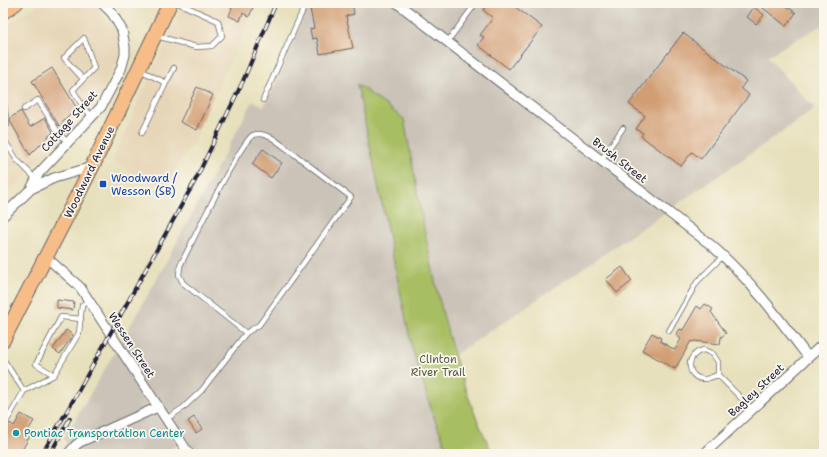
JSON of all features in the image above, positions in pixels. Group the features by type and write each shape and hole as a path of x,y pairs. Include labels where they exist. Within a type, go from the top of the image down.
{"main road":[{"path":"3,12 16,3"},
{"name":"Woodward Avenue","path":"3,340 92,167 170,3"}],"street":[{"name":"Cottage Street","path":"31,189 39,173 92,117 105,101 121,69 125,55 124,39 120,26 112,13 102,3"},
{"name":"Brush Street","path":"398,3 699,235 723,256 759,294 808,357"},
{"path":"5,211 31,189 54,178 92,167"},
{"name":"Wessen Street","path":"46,257 80,287 189,454"},
{"name":"Bagley Street","path":"704,454 824,343"},
{"path":"68,454 80,442 158,407"}],"lane":[{"path":"155,35 196,47 212,46 222,36 218,21 178,3"},
{"path":"263,100 306,3"},
{"path":"448,41 476,3"},
{"path":"83,79 64,58 84,38 94,68 73,90 82,106 92,117"},
{"path":"142,133 174,68"},
{"path":"138,69 166,83"},
{"path":"24,109 38,100 58,132 67,142"},
{"path":"3,127 7,125 4,103"},
{"path":"601,160 622,128"},
{"path":"166,419 183,408 202,390 246,333 259,325 351,197 274,139 262,134 253,136 247,141 223,182 180,266 179,275 183,282 246,333"},
{"path":"3,138 18,160 36,180"},
{"path":"668,331 697,282 723,256"},
{"path":"3,427 24,391 54,375 79,333 82,305 89,301"},
{"path":"54,375 36,364 61,317 81,319"},
{"path":"718,375 705,379 697,377 690,370 691,357 699,351 704,350 713,354 718,362 718,375 752,409"},
{"path":"3,359 24,391"}],"shaded area":[{"path":"41,3 90,3 98,5 117,34 119,57 96,103 3,198 3,28"},
{"path":"184,3 257,3 194,140 163,189 112,161"},
{"path":"309,3 824,3 824,24 767,56 815,109 455,355 438,295 404,119 357,84 412,348 433,415 449,454 196,454 186,439 163,454 73,454 64,439 152,288 253,101 264,106 277,82"}],"green space":[{"name":"Clinton River Trail","path":"357,84 404,119 431,263 448,334 473,410 493,454 449,454 433,415 412,348"}],"building":[{"path":"221,3 255,3 249,17 243,13 240,21 229,16 232,8"},
{"path":"313,3 352,3 354,14 346,16 353,48 320,54 317,38 312,39 310,29 314,28 310,9"},
{"path":"488,3 510,3 542,27 509,69 478,45 484,37 480,35 493,18 483,10"},
{"path":"766,3 783,3 796,13 786,26 763,8"},
{"path":"754,7 764,15 756,24 747,17"},
{"path":"683,33 746,81 741,88 749,95 701,159 692,152 681,166 641,136 643,133 636,129 645,116 629,104"},
{"path":"52,68 76,107 59,126 32,81"},
{"path":"197,87 213,95 197,130 180,122"},
{"path":"21,111 30,127 45,118 53,132 30,155 11,123 10,118"},
{"path":"263,149 282,163 271,178 252,164"},
{"path":"622,267 632,281 617,293 606,279"},
{"path":"57,300 74,302 73,310 57,308"},
{"path":"705,304 713,309 711,312 726,333 721,337 720,344 691,341 675,369 642,350 652,333 661,338 660,341 675,350 681,339 676,335 680,329 683,330 697,306 701,309"},
{"path":"66,330 73,335 60,354 53,349"},
{"name":"Pontiac Transportation Center","path":"21,414 34,421 27,432 31,434 20,454 3,454 3,434 10,423 14,426"},
{"path":"194,417 202,429 196,433 188,421"}],"railway":[{"path":"42,454 196,179 243,81 276,3"},
{"path":"50,454 70,418"}],"place":[{"name":"Woodward / Wesson (SB)","path":"103,184"},
{"name":"Pontiac Transportation Center","path":"16,433"}]}
